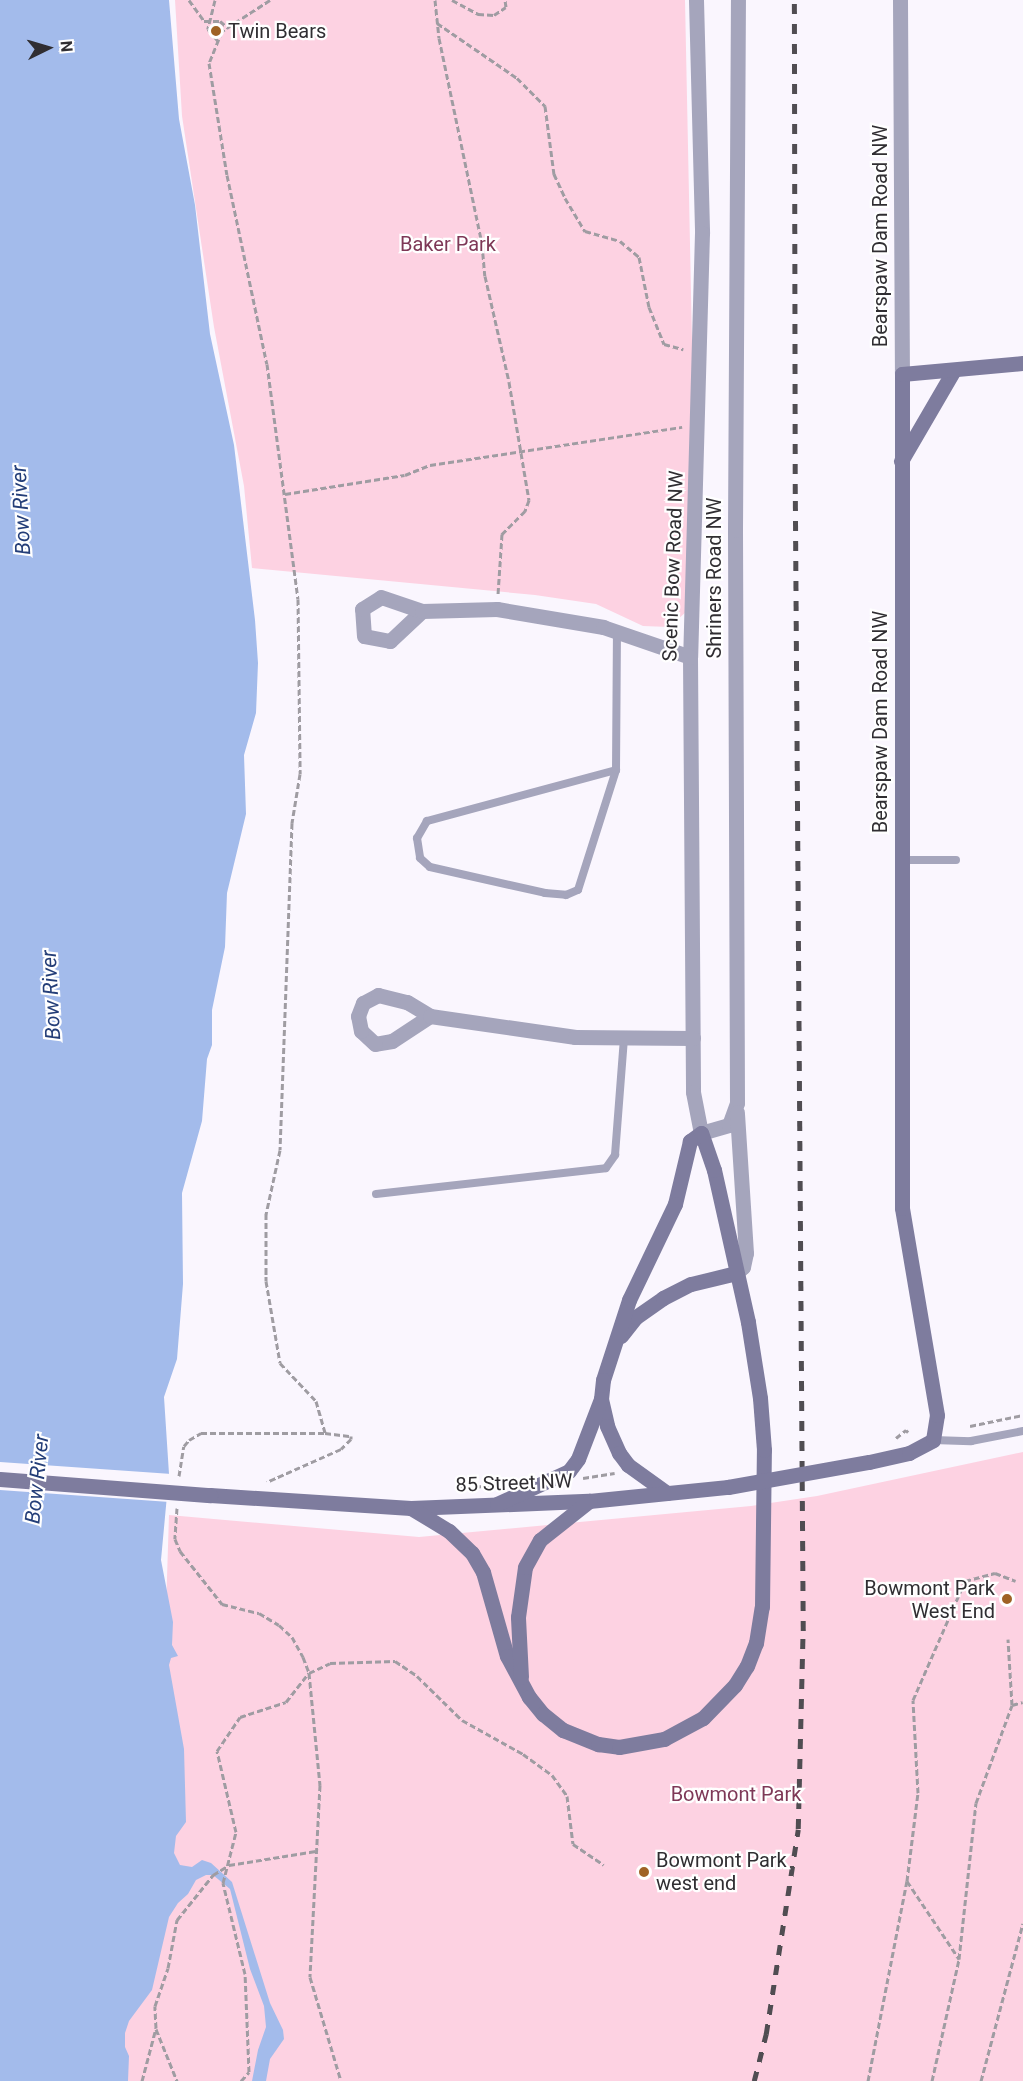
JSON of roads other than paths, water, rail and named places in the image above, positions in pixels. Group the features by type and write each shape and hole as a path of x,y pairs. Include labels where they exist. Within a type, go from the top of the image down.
{"street":[{"name":"Scenic Bow Road NW","path":"696,0 702,233 690,657 693,1092 700,1133"},
{"name":"Shriners Road NW","path":"736,1273 743,1267 746,1253 737,1103 735,530 738,0"},
{"name":"Bearspaw Dam Road NW","path":"900,0 902,1208 935,1394 937,1415 933,1440"},
{"path":"902,374 1023,363"},
{"path":"900,463 954,370"},
{"path":"422,611 497,609 617,632 690,657"},
{"path":"430,1016 574,1037 693,1038"},
{"path":"497,1504 568,1471 578,1460 588,1438 600,1399 603,1380 629,1300 675,1204 690,1141 700,1133 729,1125 737,1103"},
{"path":"411,1508 449,1531 472,1553 483,1572 507,1656 521,1683 543,1714 563,1730 598,1744 619,1747 664,1739 703,1718 720,1703 747,1666 756,1643 762,1607 764,1450 760,1398 736,1273 714,1170 700,1133"},
{"path":"615,1343 636,1317 663,1298 691,1284 736,1273"},
{"path":"600,1399 607,1426 619,1453 628,1465 667,1493"},
{"name":"85 Street NW","path":"0,1479 210,1496 411,1508 589,1500 728,1487 909,1453 933,1440"},
{"path":"521,1683 518,1617 525,1567 540,1539 589,1500"}],"lane":[{"path":"616,770 427,821 417,838 420,858 430,867 545,893 566,895 578,890 616,770 617,632"},
{"path":"901,860 956,860"},
{"path":"376,1194 606,1168 615,1155 624,1037"},
{"name":"85 Street NW","path":"933,1440 971,1441 1023,1431"}],"water":[{"name":"Bow River","path":"0,0 169,0 179,119 195,205 210,334 234,445 255,620 258,663 256,713 244,755 246,814 227,893 225,947 212,1010 212,1045 207,1059 202,1121 182,1193 183,1284 177,1359 164,1397 169,1474 161,1560 173,1622 172,1645 178,1656 171,1658 169,1665 184,1749 186,1822 176,1836 174,1853 180,1865 192,1867 202,1860 211,1863 232,1882 270,2003 283,2030 284,2039 270,2059 266,2081 252,2081 258,2050 266,2027 264,2006 250,1969 230,1889 213,1875 206,1875 196,1880 169,1917 152,1990 129,2021 125,2033 125,2047 129,2056 128,2081 0,2081"}],"railway":[{"path":"754,2081 766,2034 798,1829 803,1631 794,0"}],"place":[{"name":"Twin Bears","path":"216,31"},
{"name":"Bowmont Park West End","path":"1007,1599"},
{"name":"Bowmont Park west end","path":"644,1872"}],"park label":[{"name":"Baker Park","path":"448,244"},
{"name":"Bowmont Park","path":"736,1794"}]}
